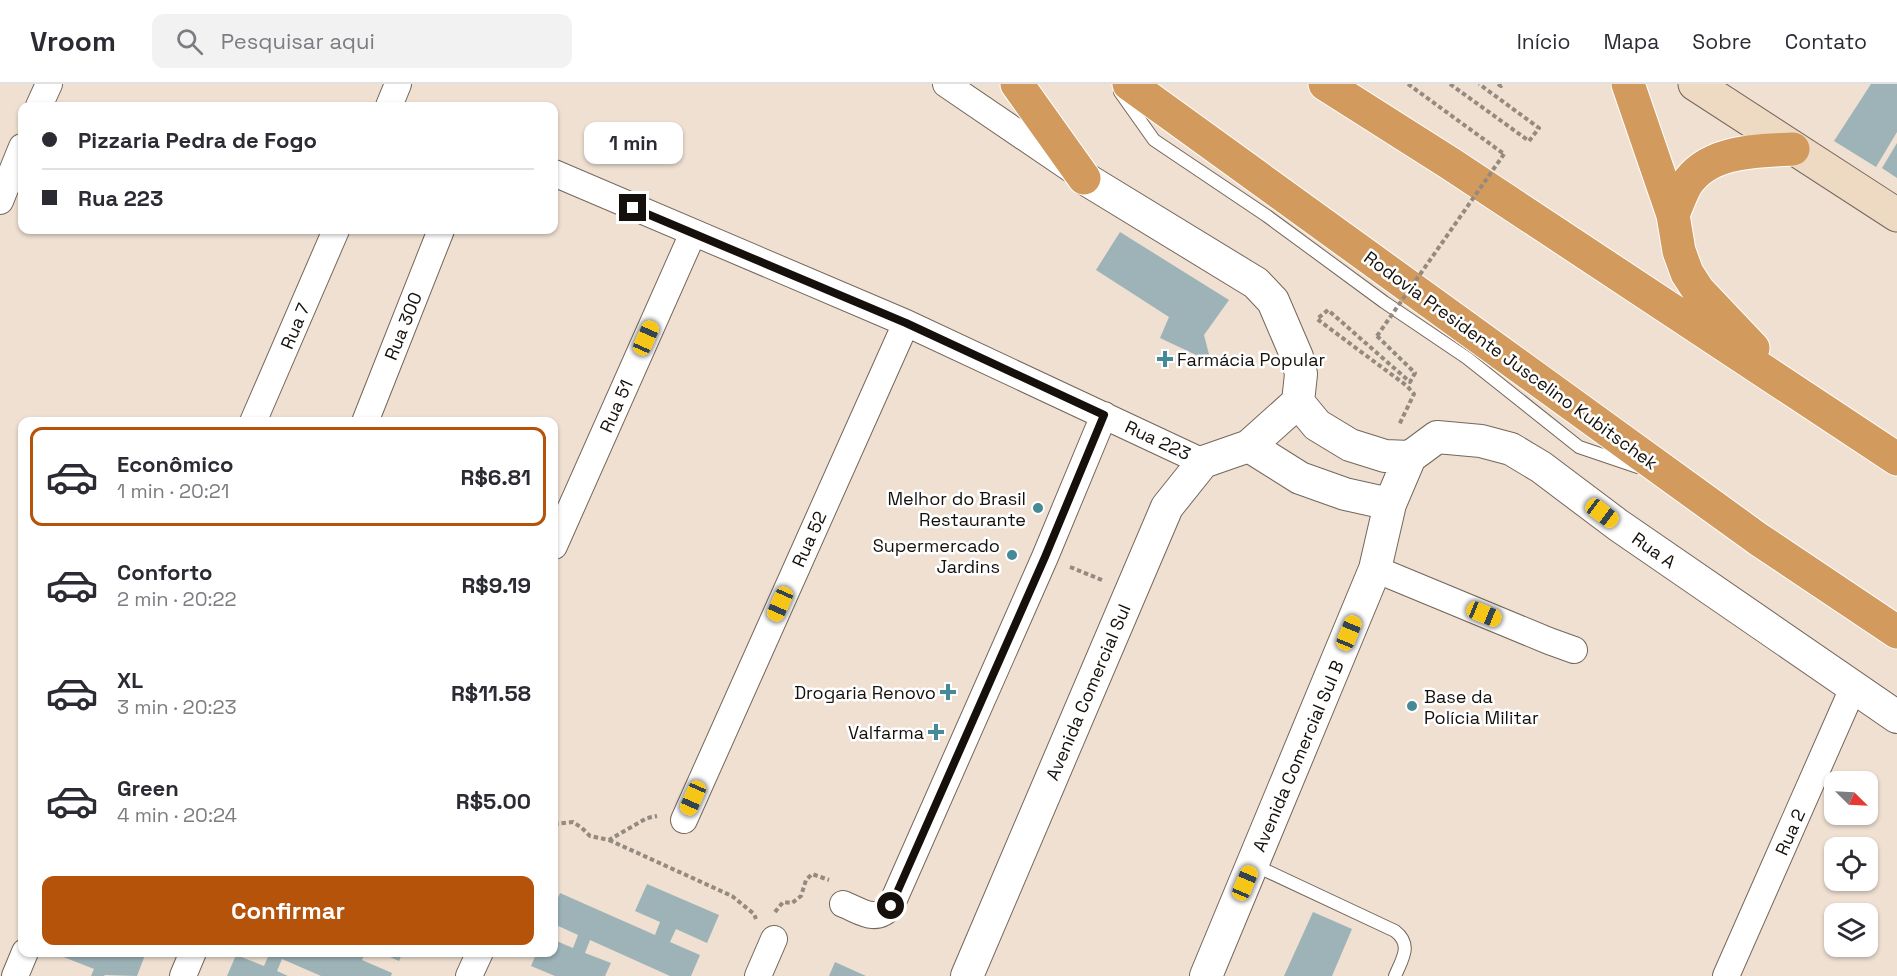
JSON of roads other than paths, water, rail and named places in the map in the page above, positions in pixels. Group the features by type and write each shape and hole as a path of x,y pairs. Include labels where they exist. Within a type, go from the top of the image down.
{"highway":[{"path":"1017,84 1084,177"},
{"name":"Rodovia Presidente Juscelino Kubitschek","path":"1129,84 1758,539 1897,632"},
{"path":"1325,84 1461,171 1897,459"},
{"path":"1628,84 1673,215 1679,250 1687,273 1698,290 1788,387"},
{"path":"1673,215 1687,183 1715,160 1759,151 1793,149"}],"main road":[{"path":"1695,84 1897,215"}],"street":[{"path":"41,102 49,84"},
{"path":"391,102 398,84"},
{"path":"946,84 1084,177 1256,283 1273,301 1298,357 1301,374 1298,402 1249,446 1203,462"},
{"path":"0,201 18,157"},
{"name":"Rua 223","path":"558,175 906,323 1203,462"},
{"name":"Rua 7","path":"255,417 334,234"},
{"name":"Rua 300","path":"367,417 439,234"},
{"name":"Rua 51","path":"558,537 693,234"},
{"name":"Rua 52","path":"684,820 906,323"},
{"path":"1298,402 1317,425 1350,446 1398,457 1375,569 1574,650"},
{"path":"843,904 868,915 877,916 886,913 891,906 1045,557 1104,415"},
{"name":"Rua A","path":"1398,457 1437,437 1481,441 1511,450 1541,467 1618,525 1897,717"},
{"path":"1249,446 1300,478 1344,494 1390,504"},
{"name":"Avenida Comercial Sul","path":"967,976 1167,507 1203,462"},
{"name":"Avenida Comercial Sul B","path":"1206,976 1375,569"},
{"name":"Rua 2","path":"1726,976 1853,688"},
{"path":"758,976 769,936"},
{"path":"15,976 23,957"},
{"path":"183,976 191,957"},
{"path":"469,976 478,957"}],"lane":[{"path":"1114,84 1154,140 1267,216 1384,302 1467,358 1580,447 1674,478"},
{"path":"1253,865 1395,931 1406,945 1395,976"}],"place":[{"name":"Farmácia Popular","path":"1165,359"},
{"name":"Melhor do Brasil Restaurante","path":"1038,508"},
{"name":"Supermercado Jardins","path":"1012,555"},
{"name":"Drogaria Renovo","path":"948,692"},
{"name":"Base da Polícia Militar","path":"1412,706"},
{"name":"Valfarma","path":"936,732"}]}
